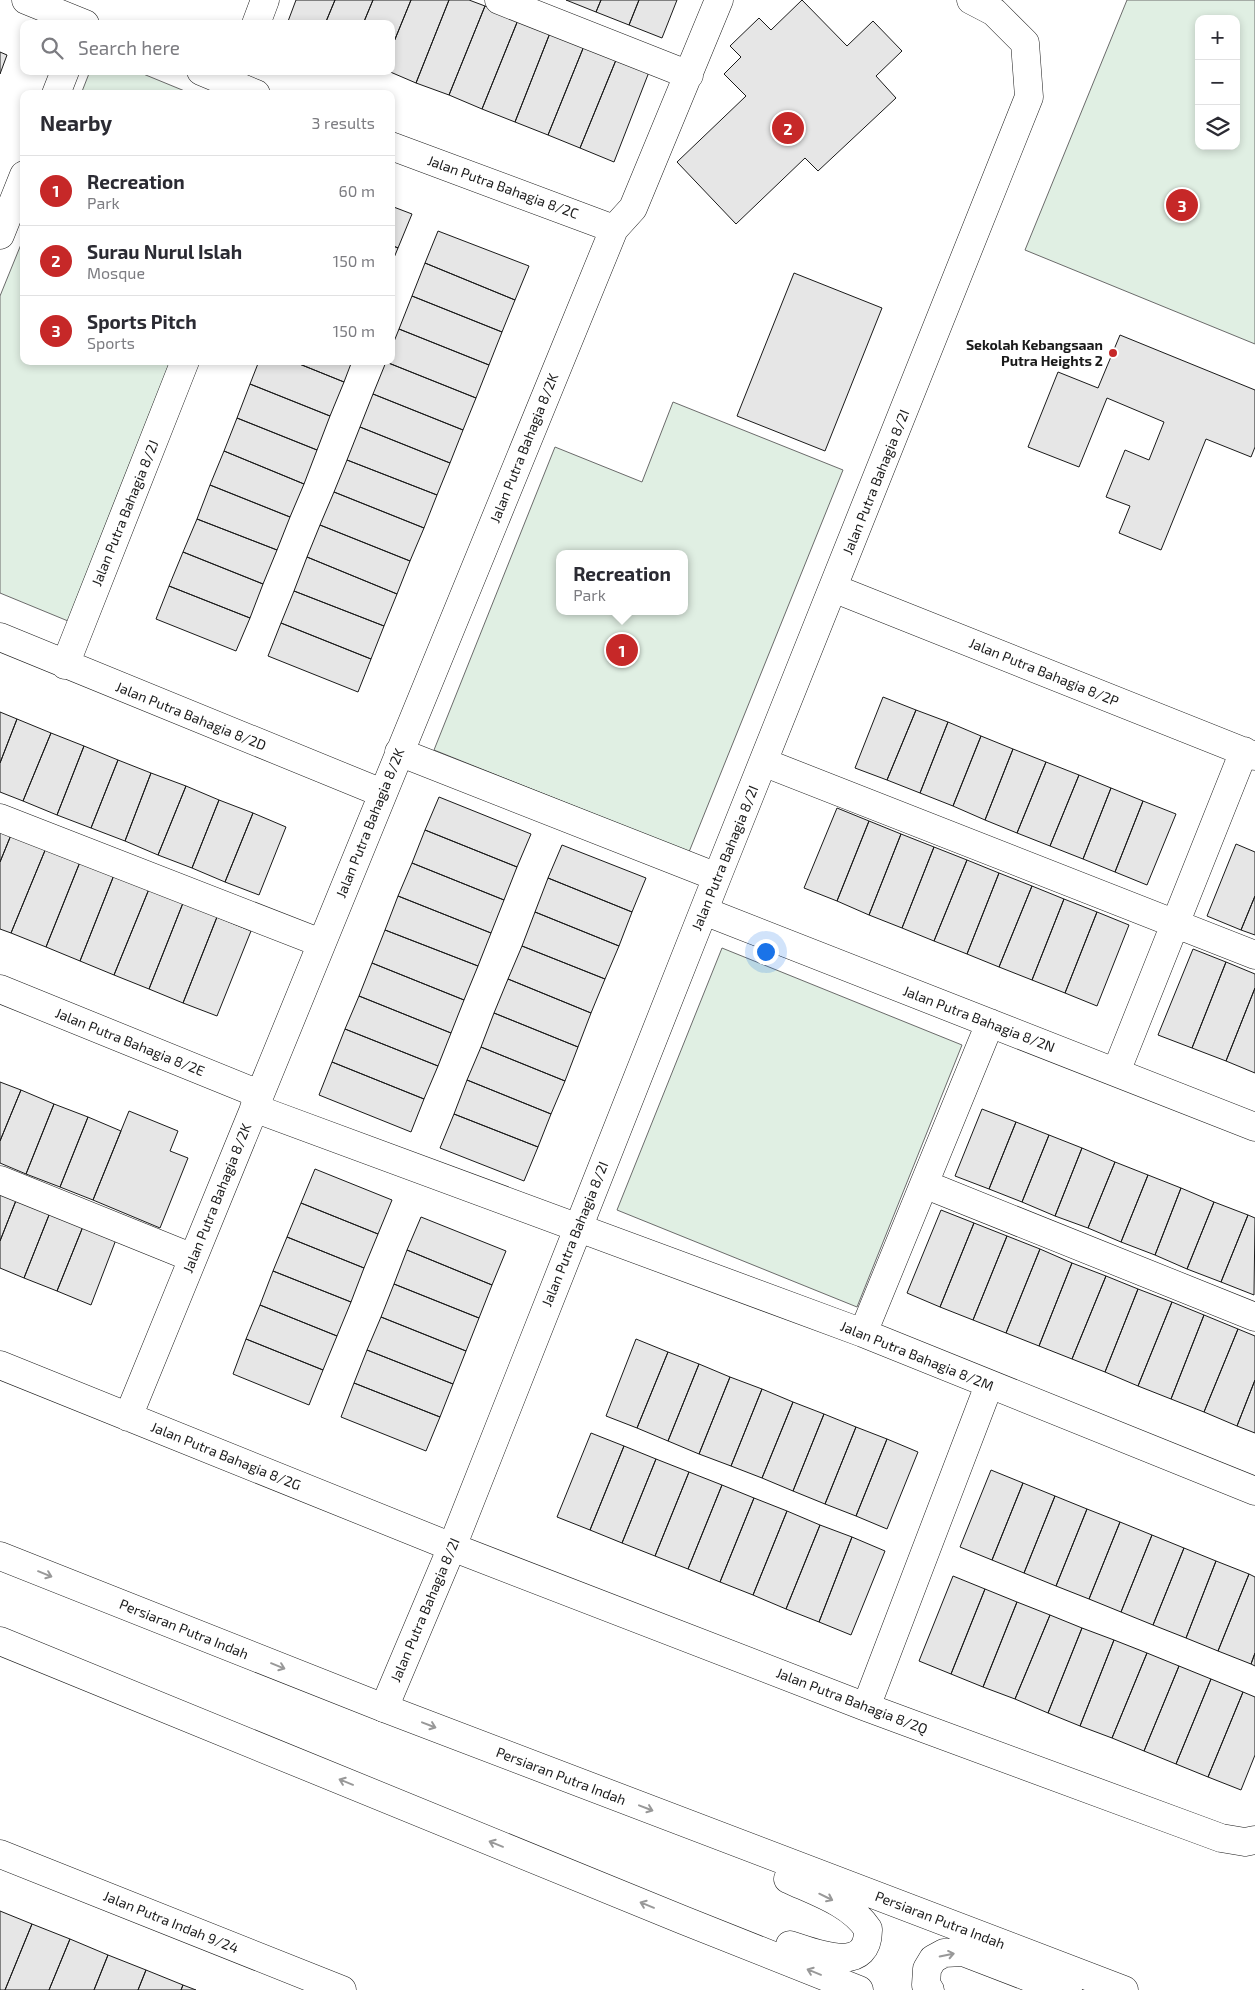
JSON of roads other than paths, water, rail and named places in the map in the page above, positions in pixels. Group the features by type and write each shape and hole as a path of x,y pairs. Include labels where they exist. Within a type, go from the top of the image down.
{"street":[{"path":"26,0 74,20"},
{"path":"258,20 265,0"},
{"path":"499,0 689,75"},
{"name":"Jalan Putra Bahagia 8/2K","path":"128,1417 614,229 633,208 719,0"},
{"name":"Jalan Putra Bahagia 8/2I","path":"384,1708 452,1547 577,1227 1029,98 1025,43 983,6"},
{"path":"58,90 63,75"},
{"path":"214,75 241,83"},
{"name":"Jalan Putra Bahagia 8/2C","path":"395,147 614,229"},
{"path":"0,235 20,185"},
{"name":"Jalan Putra Bahagia 8/2J","path":"65,665 183,365"},
{"name":"Jalan Putra Bahagia 8/2P","path":"833,588 1249,754"},
{"name":"Jalan Putra Bahagia 8/2D","path":"0,637 382,793"},
{"path":"399,752 717,877"},
{"path":"1116,1072 1175,924 1249,754"},
{"path":"763,762 1255,955"},
{"path":"0,818 321,944"},
{"name":"Jalan Putra Bahagia 8/2N","path":"704,911 1255,1127"},
{"name":"Jalan Putra Bahagia 8/2E","path":"0,989 257,1101 577,1227"},
{"path":"863,1333 990,1023"},
{"path":"0,1180 193,1258"},
{"path":"924,1184 1255,1317"},
{"name":"Jalan Putra Bahagia 8/2M","path":"577,1227 863,1333 1255,1491"},
{"name":"Jalan Putra Bahagia 8/2G","path":"0,1366 452,1547"},
{"path":"866,1707 989,1385"},
{"name":"Jalan Putra Bahagia 8/2Q","path":"452,1547 866,1707 1221,1838 1245,1842 1255,1840"},
{"name":"Persiaran Putra Indah","path":"0,1556 384,1708 1124,1990"},
{"path":"0,1641 859,1990"},
{"path":"683,1920 750,1933 830,1958 846,1958 855,1955 865,1946 868,1930 860,1918 838,1903 785,1877 741,1844"},
{"name":"Jalan Putra Indah 9/24","path":"0,1854 342,1990"},
{"path":"930,1990 926,1985 926,1969 933,1959 944,1953 963,1952 1062,1990 1068,1990"}],"place":[{"name":"Surau Nurul Islah","path":"788,128"},
{"name":"Sports Pitch","path":"1182,205"},
{"name":"Sekolah Kebangsaan Putra Heights 2","path":"1113,353"},
{"name":"Recreation","path":"622,650"}]}
